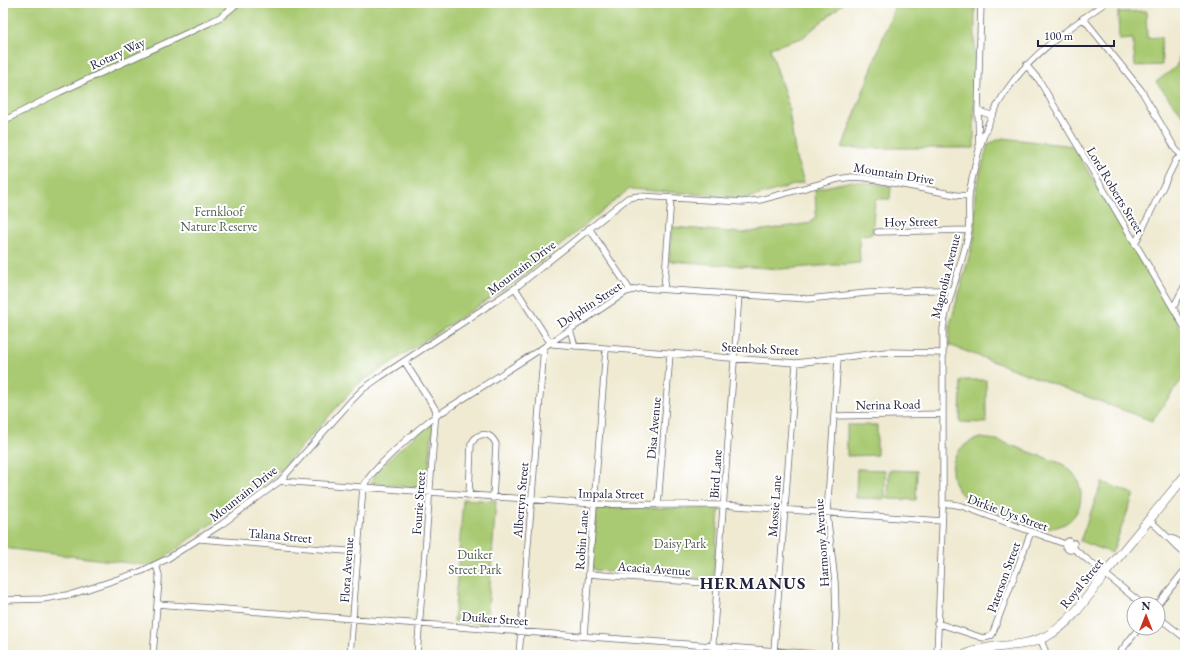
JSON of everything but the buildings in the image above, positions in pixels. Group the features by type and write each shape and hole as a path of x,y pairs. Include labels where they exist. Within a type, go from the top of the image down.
{"main road":[{"name":"Royal Street","path":"1151,522 1185,476"},
{"name":"Royal Street","path":"965,655 992,646 1028,643 1052,633 1068,620 1107,576 1185,482"},
{"name":"Royal Street","path":"980,655 1024,648 1042,643 1056,636 1071,625 1086,608 1107,576"}],"street":[{"name":"Rotary Way","path":"3,121 60,92 209,23 222,16 238,3"},
{"path":"979,149 978,111 981,3"},
{"name":"Magnolia Avenue","path":"937,655 942,521 945,318 969,230 969,196 979,149 991,115 1009,86 1026,65 1042,50 1105,3"},
{"path":"1083,18 1142,90 1176,150 1184,156 1176,160 1135,244"},
{"name":"Lord Roberts Street","path":"1026,65 1039,80 1185,328"},
{"path":"978,111 991,115"},
{"name":"Mountain Drive","path":"3,600 22,601 48,599 78,592 156,565 199,539 280,481 363,389 515,288 628,198 640,196 749,202 838,179 852,177 867,178 969,196"},
{"path":"664,289 671,198"},
{"path":"589,228 630,290"},
{"name":"Hoy Street","path":"877,232 969,230"},
{"path":"1173,308 1185,285"},
{"path":"515,288 551,342"},
{"name":"Dolphin Street","path":"363,487 366,480 414,432 436,416 630,290 641,288 664,289 808,299 867,293 952,290"},
{"name":"Bird Lane","path":"712,655 739,295"},
{"path":"570,330 575,346"},
{"name":"Steenbok Street","path":"551,342 553,344 606,349 796,363 886,352 944,353"},
{"name":"Albertyn Street","path":"519,655 544,347"},
{"name":"Robin Lane","path":"584,636 606,349"},
{"name":"Disa Avenue","path":"658,505 670,354"},
{"name":"Harmony Avenue","path":"834,655 836,615 835,582 827,513 838,358"},
{"name":"Fourie Street","path":"404,361 436,410 417,655"},
{"name":"Mossie Lane","path":"774,651 796,363"},
{"name":"Nerina Road","path":"834,416 943,414"},
{"path":"468,496 472,444 476,436 485,434 492,438 496,444 493,498"},
{"name":"Impala Street","path":"280,481 531,501 594,504 723,505 942,521"},
{"name":"Flora Avenue","path":"350,655 363,487"},
{"name":"Dirkie Uys Street","path":"942,504 957,505 1065,544 1066,549 1071,550 1073,548 1132,596"},
{"path":"1151,522 1185,554"},
{"name":"Paterson Street","path":"937,623 983,638 990,636 995,630 1031,532"},
{"path":"1168,537 1176,540 1185,547"},
{"name":"Talana Street","path":"199,539 358,552"},
{"path":"153,655 160,575 156,565"},
{"path":"1164,596 1185,570"},
{"name":"Acacia Avenue","path":"589,574 718,584"},
{"name":"Mountain Drive","path":"3,604 22,601"},
{"name":"Duiker Street","path":"158,604 830,655"},
{"path":"1166,623 1185,638"},
{"path":"1118,655 1133,636"},
{"path":"1042,643 1047,655"}],"green space":[{"name":"Fernkloof Nature Reserve","path":"3,3 844,3 802,38 770,48 788,104 796,158 804,182 749,198 629,189 517,281 358,384 273,478 154,566 3,548"},
{"path":"896,3 975,3 974,148 842,148"},
{"path":"1146,11 1147,38 1161,37 1162,65 1135,66 1133,39 1119,40 1118,12"},
{"path":"1185,42 1185,118 1156,82 1176,66 1179,60 1182,44"},
{"path":"1003,138 1073,146 1185,335 1185,375 1152,421 949,345 950,325 974,239 975,193 988,144"},
{"path":"852,181 891,186 890,199 878,199 875,201 872,234 859,235 860,263 781,269 669,261 672,227 743,233 811,223 816,215 815,189"},
{"path":"961,380 986,380 986,423 960,422"},
{"path":"430,424 433,426 427,486 423,489 371,483 372,478 392,456"},
{"path":"847,425 877,425 877,455 847,456"},
{"path":"981,438 997,440 1060,463 1070,470 1077,479 1081,499 1078,509 1072,518 1064,524 1052,528 1035,526 973,503 963,496 956,487 953,477 952,467 955,457 969,442"},
{"path":"857,469 885,470 885,499 856,498"},
{"path":"889,470 917,471 916,500 888,499"},
{"path":"1102,482 1134,494 1112,553 1080,541"},
{"name":"Duiker Street Park","path":"463,499 496,501 487,624 454,621"},
{"name":"Daisy Park","path":"598,508 717,508 719,510 713,578 711,580 594,570 592,566"}],"district":[{"name":"HERMANUS","path":"753,583"}]}
